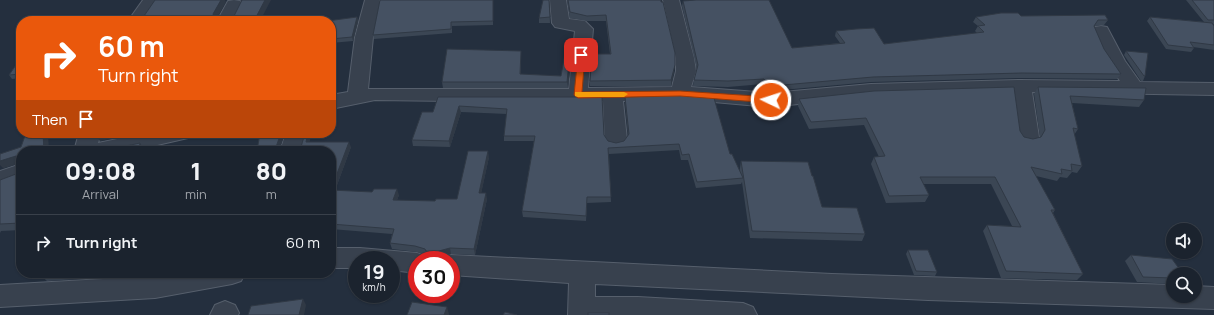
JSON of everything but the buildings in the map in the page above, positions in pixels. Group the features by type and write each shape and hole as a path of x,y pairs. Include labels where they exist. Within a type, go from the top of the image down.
{"street":[{"path":"141,16 152,0"},
{"path":"558,0 561,24 579,25 584,29 578,95"},
{"path":"671,0 685,58 686,71 680,93"},
{"path":"358,96 364,29 372,2"},
{"path":"228,16 234,5"},
{"path":"1101,31 1112,56 1122,73 1135,88"},
{"path":"1019,86 1023,94 1028,137"},
{"path":"336,101 374,94 578,95 680,93 771,100 870,90 1019,86 1214,89"},
{"path":"612,94 616,140"},
{"path":"120,146 157,138"},
{"path":"0,179 16,174"},
{"path":"336,258 348,258"},
{"path":"460,266 582,273 957,290 1214,298"},
{"path":"582,273 582,312 638,309 743,315"},
{"path":"0,296 155,287 204,278"}],"slow traffic":[{"path":"578,94 624,94"}],"route":[{"path":"581,55 578,95 680,93 771,100"}]}
